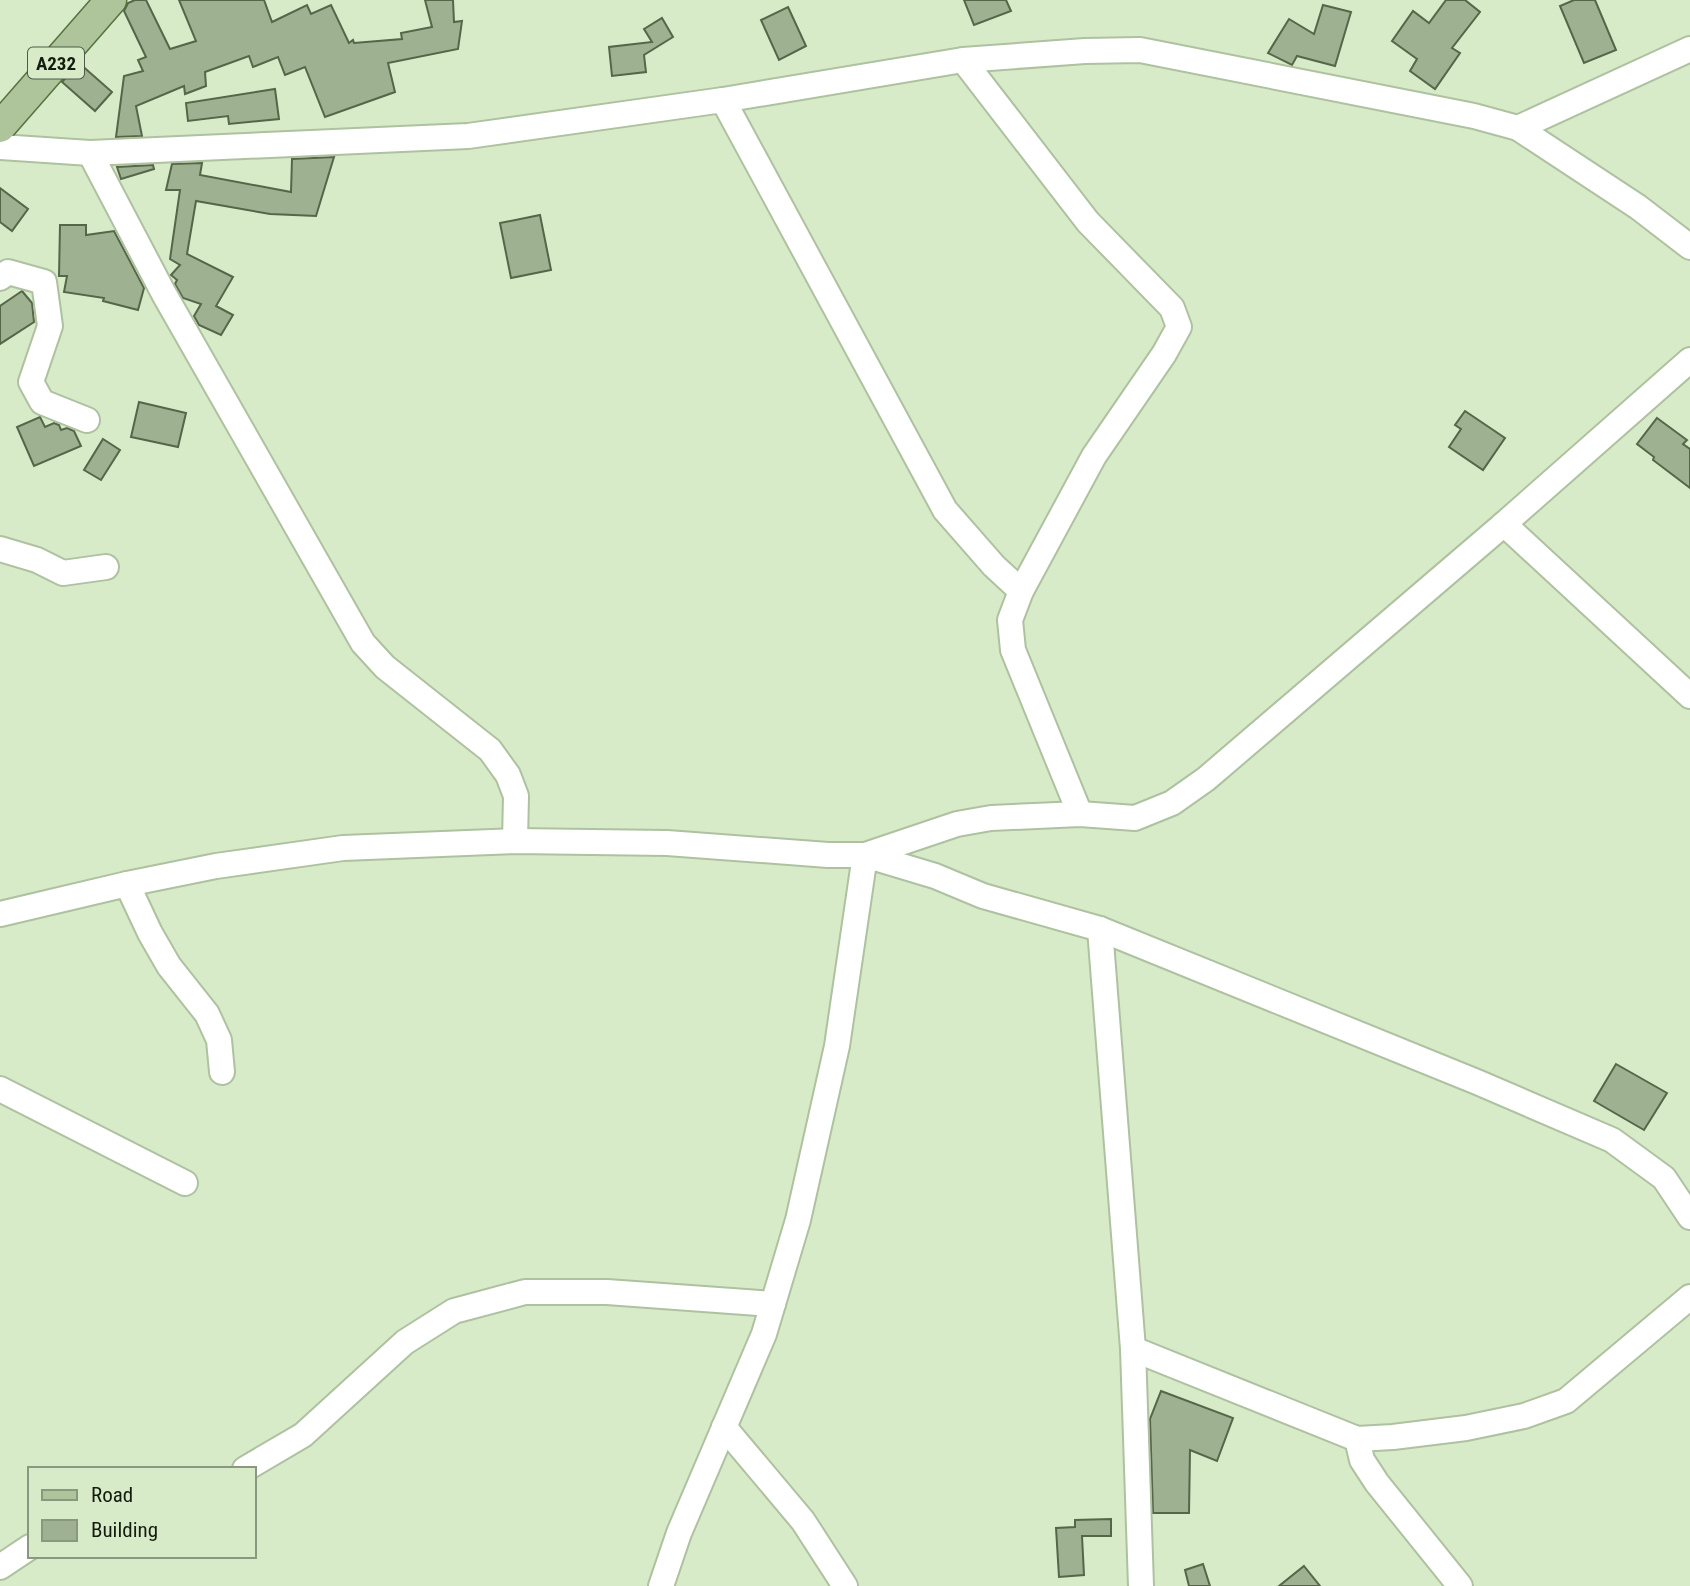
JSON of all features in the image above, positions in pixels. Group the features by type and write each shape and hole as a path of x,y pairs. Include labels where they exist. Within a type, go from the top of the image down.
{"main road":[{"name":"A232","path":"0,127 101,3"}],"street":[{"path":"1518,128 1690,49"},
{"path":"0,147 90,153 468,136 723,100 963,60 1085,51 1140,50 1474,116 1518,128 1638,207 1690,247"},
{"path":"963,60 1088,222 1172,308 1179,327 1164,354 1094,456 1021,591 1010,620 1013,650 1080,814"},
{"path":"723,100 945,510 993,566 1021,591"},
{"path":"90,153 164,294 363,643 385,667 490,750 508,775 516,796 515,841"},
{"path":"0,278 8,272 44,282 50,326 31,382 42,402 87,420"},
{"path":"865,855 957,824 991,818 1080,814 1135,818 1172,803 1206,779 1504,524 1690,360"},
{"path":"1504,524 1690,696"},
{"path":"0,549 37,560 63,573 106,567"},
{"path":"0,914 216,866 343,848 515,841 667,843 828,855 865,855 935,876 983,896 1100,929 1477,1082 1612,1140 1664,1178 1690,1217"},
{"path":"661,1586 679,1533 764,1334 798,1220 837,1046 865,855"},
{"path":"127,884 169,966 207,1014 219,1040 222,1072"},
{"path":"1100,929 1133,1349 1141,1586"},
{"path":"0,1089 185,1184"},
{"path":"248,1467 303,1435 405,1342 454,1311 525,1292 607,1292 773,1304"},
{"path":"1133,1349 1357,1438 1393,1437 1466,1429 1524,1416 1566,1401 1690,1297"},
{"path":"724,1427 803,1521 845,1586"},
{"path":"1357,1438 1362,1460 1377,1483 1460,1586"},
{"path":"0,1567 28,1548"}],"building":[{"path":"146,0 170,49 196,41 179,0 264,0 272,22 307,5 311,14 331,5 349,43 353,40 354,43 402,39 401,33 432,27 425,0 453,0 454,22 462,21 458,49 388,63 395,92 325,117 305,67 285,75 278,57 253,67 249,56 205,72 206,86 185,94 184,86 136,106 142,136 116,137 124,76 143,71 138,60 146,57 124,11 128,3"},
{"path":"964,0 1006,0 1011,11 974,25"},
{"path":"1446,0 1465,0 1480,12 1452,48 1460,53 1435,89 1410,71 1417,59 1392,41 1413,11 1429,23"},
{"path":"1574,0 1595,0 1616,50 1584,63 1560,6"},
{"path":"1323,5 1351,12 1335,66 1297,56 1292,65 1268,53 1289,19 1314,34"},
{"path":"788,7 806,46 779,60 761,20"},
{"path":"662,18 673,37 644,55 646,72 612,76 609,47 652,42 644,29"},
{"path":"79,63 112,92 95,111 62,82"},
{"path":"275,89 279,119 229,124 228,116 188,121 186,103"},
{"path":"334,157 316,216 270,214 196,201 187,254 233,277 216,306 233,315 221,335 199,325 194,316 201,304 183,298 175,284 177,280 171,275 180,265 170,259 180,190 166,190 172,164 202,163 200,175 291,192 292,159"},
{"path":"153,165 154,169 121,179 117,167"},
{"path":"0,188 28,209 12,231 0,222"},
{"path":"540,215 551,270 511,278 500,223"},
{"path":"60,225 86,225 86,235 114,231 144,288 138,310 103,301 104,298 64,292 67,276 59,276"},
{"path":"22,291 32,303 34,322 0,344 0,306"},
{"path":"139,402 186,413 178,447 131,437"},
{"path":"1465,411 1505,438 1483,470 1449,447 1461,429 1455,425"},
{"path":"40,417 45,427 54,423 59,425 61,430 67,428 74,431 81,446 34,466 17,427"},
{"path":"1657,418 1687,440 1683,444 1690,449 1690,488 1637,444"},
{"path":"103,439 120,450 101,480 84,470"},
{"path":"1616,1064 1667,1093 1644,1130 1594,1101"},
{"path":"1161,1391 1233,1418 1217,1461 1190,1450 1189,1513 1153,1513 1150,1419"},
{"path":"1111,1519 1111,1536 1082,1536 1084,1575 1059,1577 1056,1528 1075,1527 1075,1520"},
{"path":"1203,1564 1210,1586 1189,1586 1185,1570"},
{"path":"1304,1566 1320,1586 1279,1586"}]}
